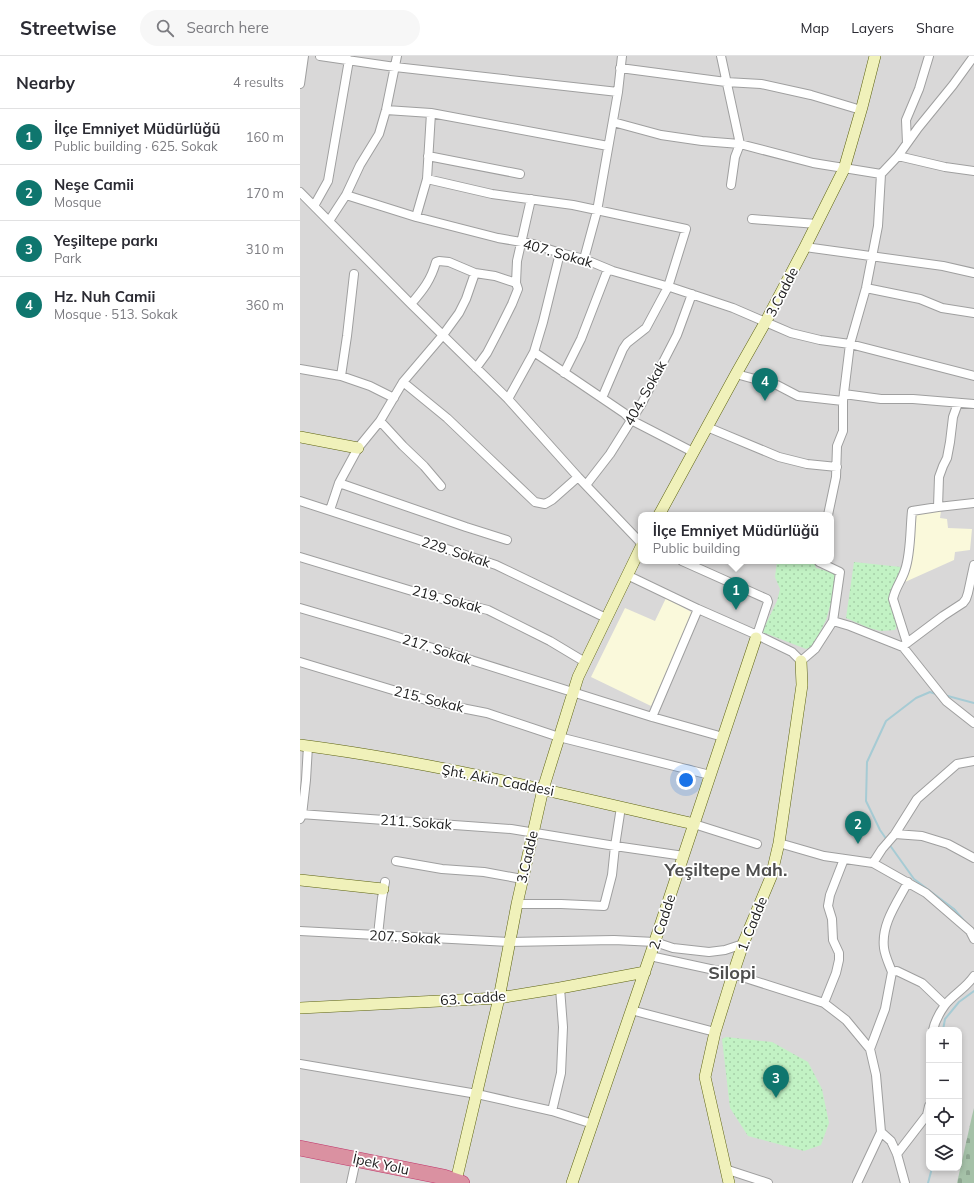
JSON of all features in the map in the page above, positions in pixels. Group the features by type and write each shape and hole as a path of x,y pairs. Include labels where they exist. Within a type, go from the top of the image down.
{"highway":[{"name":"İpek Yolu","path":"300,1148 440,1176 459,1182"},
{"path":"300,1159 353,1176 402,1177 421,1183"}],"street":[{"path":"300,84 304,56"},
{"path":"320,56 395,67 618,92"},
{"path":"329,221 346,195 360,166 379,134 386,110 397,56"},
{"path":"584,259 597,211 618,92 622,56"},
{"path":"721,56 740,144 735,157 731,185"},
{"name":"3.Cadde","path":"660,512 766,321 844,169 875,56"},
{"path":"907,143 906,120 919,89 929,56"},
{"path":"829,512 836,478 837,446 842,431 850,344 866,288 878,226 881,174 898,156 974,56"},
{"path":"314,206 328,182 349,60"},
{"path":"620,68 726,82 761,84 811,95 861,110"},
{"path":"386,110 431,113 608,146"},
{"path":"416,217 427,179 431,113"},
{"path":"613,122 661,135 702,141 740,144 813,163 881,174"},
{"path":"428,156 520,174"},
{"path":"898,156 945,168 974,171"},
{"path":"427,179 492,194 573,205 686,229 668,287 646,328 627,343 623,349 602,398"},
{"path":"300,192 508,399 586,486 638,540"},
{"name":"407. Sokak","path":"346,195 416,217 498,238 533,244 584,259 608,269 733,308 791,333 820,340 850,344 974,376"},
{"path":"476,368 490,347 518,290 516,283 517,261 531,199"},
{"path":"752,219 817,224"},
{"path":"805,247 873,255 944,266 974,273"},
{"path":"508,399 534,352 560,253"},
{"path":"411,304 425,288 433,273 436,262 439,261 449,262 475,273 495,276 516,283"},
{"path":"564,372 581,339 608,269"},
{"path":"330,510 338,483 358,448 380,421 403,382 443,335 459,313 466,299 475,273"},
{"path":"340,376 347,336 354,274"},
{"path":"866,288 920,299 942,308 974,313"},
{"name":"404. Sokak","path":"586,486 610,454 642,403 677,335 692,294"},
{"path":"534,352 624,413 631,420 693,452"},
{"path":"300,369 340,376 370,386 394,398"},
{"path":"736,374 777,385 798,396 913,399 974,404"},
{"path":"403,382 447,418 535,502 545,504 552,500 578,477"},
{"path":"938,507 939,477 947,458 953,417 958,403"},
{"path":"380,421 424,466 441,486"},
{"path":"707,427 779,457 807,464 836,467"},
{"path":"300,437 358,448"},
{"path":"338,483 507,540"},
{"name":"229. Sokak","path":"300,501 496,565 606,618"},
{"path":"974,503 912,511 905,571 894,593 893,599 905,645 928,679 946,701 974,723"},
{"name":"3.Cadde","path":"459,1182 499,998 522,879 543,789 578,676 638,553"},
{"name":"219. Sokak","path":"300,557 422,594 488,610 550,641 585,662"},
{"path":"689,564 767,599 768,602 756,636"},
{"path":"627,575 792,652 801,661 815,649 833,620 840,572 823,564"},
{"path":"905,645 943,616 970,598 974,565"},
{"name":"217. Sokak","path":"300,608 573,691 652,717 723,737"},
{"path":"652,717 698,609"},
{"path":"833,620 905,645"},
{"name":"2. Cadde","path":"572,1183 645,972 756,636"},
{"name":"1. Cadde","path":"728,1183 705,1077 715,1032 733,974 743,944 771,877 780,844 802,686 801,661"},
{"name":"215. Sokak","path":"300,662 436,703 486,713 559,737 710,776"},
{"path":"301,816 306,780 304,745"},
{"name":"Şht. Akin Caddesi","path":"304,745 354,752 543,789 694,824"},
{"path":"873,863 882,849 895,834 917,799 957,764 974,761"},
{"path":"517,904 604,906 612,875 621,807"},
{"name":"211. Sokak","path":"301,816 511,829 684,856"},
{"path":"694,824 757,844"},
{"path":"895,834 922,836 948,844 974,858"},
{"path":"780,844 824,856 873,863 926,893 970,931 974,939"},
{"path":"824,1003 836,973 839,960 839,953 833,940 832,919 828,906 830,895 844,859"},
{"path":"396,861 442,869 484,872 522,879"},
{"path":"300,880 384,886 378,935"},
{"path":"870,1049 886,1009 892,972 884,950 887,921 908,882"},
{"name":"207. Sokak","path":"300,931 509,942 614,940 655,942 672,948 709,952 725,950 743,944"},
{"path":"650,956 733,974 824,1003 846,1020 870,1049 876,1075 881,1132 857,1183"},
{"path":"892,972 897,971 922,983 946,1005"},
{"name":"63. Cadde","path":"300,1008 499,998 645,972"},
{"path":"933,1027 934,1023 946,1005 969,984 974,976"},
{"path":"552,1111 561,1073 563,1027 560,988"},
{"path":"631,1010 715,1032"},
{"path":"300,1064 477,1094 552,1111 593,1124"},
{"path":"897,1154 926,1116"},
{"path":"881,1132 891,1141 897,1154 905,1183"},
{"path":"725,1169 768,1183"}],"shaded area":[{"path":"300,56 974,56 974,1183 300,1183"},
{"path":"941,511 940,518 947,519 948,528 972,529 970,550 955,552 954,560 905,582 911,559 916,514"},
{"path":"666,598 693,613 651,706 591,677 625,608 655,621"}],"green space":[{"path":"854,562 901,567 889,598 897,626 895,630 881,631 869,628 846,618"},
{"path":"777,564 815,564 816,568 834,573 837,582 826,620 813,646 806,649 762,632 777,601 780,589 775,577"},
{"path":"726,1037 772,1042 808,1062 822,1089 829,1123 821,1145 804,1151 748,1136 730,1108 722,1039"},
{"path":"974,1108 974,1183 957,1183 960,1171 962,1171 962,1161"}],"waterway":[{"path":"887,840 880,830 866,801 867,762 886,721 916,698 930,692 936,694"},
{"path":"944,695 974,703"},
{"path":"889,844 914,879 954,909 966,923"},
{"path":"944,1027 945,1019 959,1002 974,991"},
{"path":"928,1183 931,1171"}],"place":[{"name":"Hz. Nuh Camii","path":"765,401"},
{"name":"İlçe Emniyet Müdürlüğü","path":"736,610"},
{"name":"Neşe Camii","path":"858,844"},
{"name":"Yeşiltepe parkı","path":"776,1098"}],"district":[{"name":"Yeşiltepe Mah.","path":"726,869"},
{"name":"Silopi","path":"732,972"}]}
